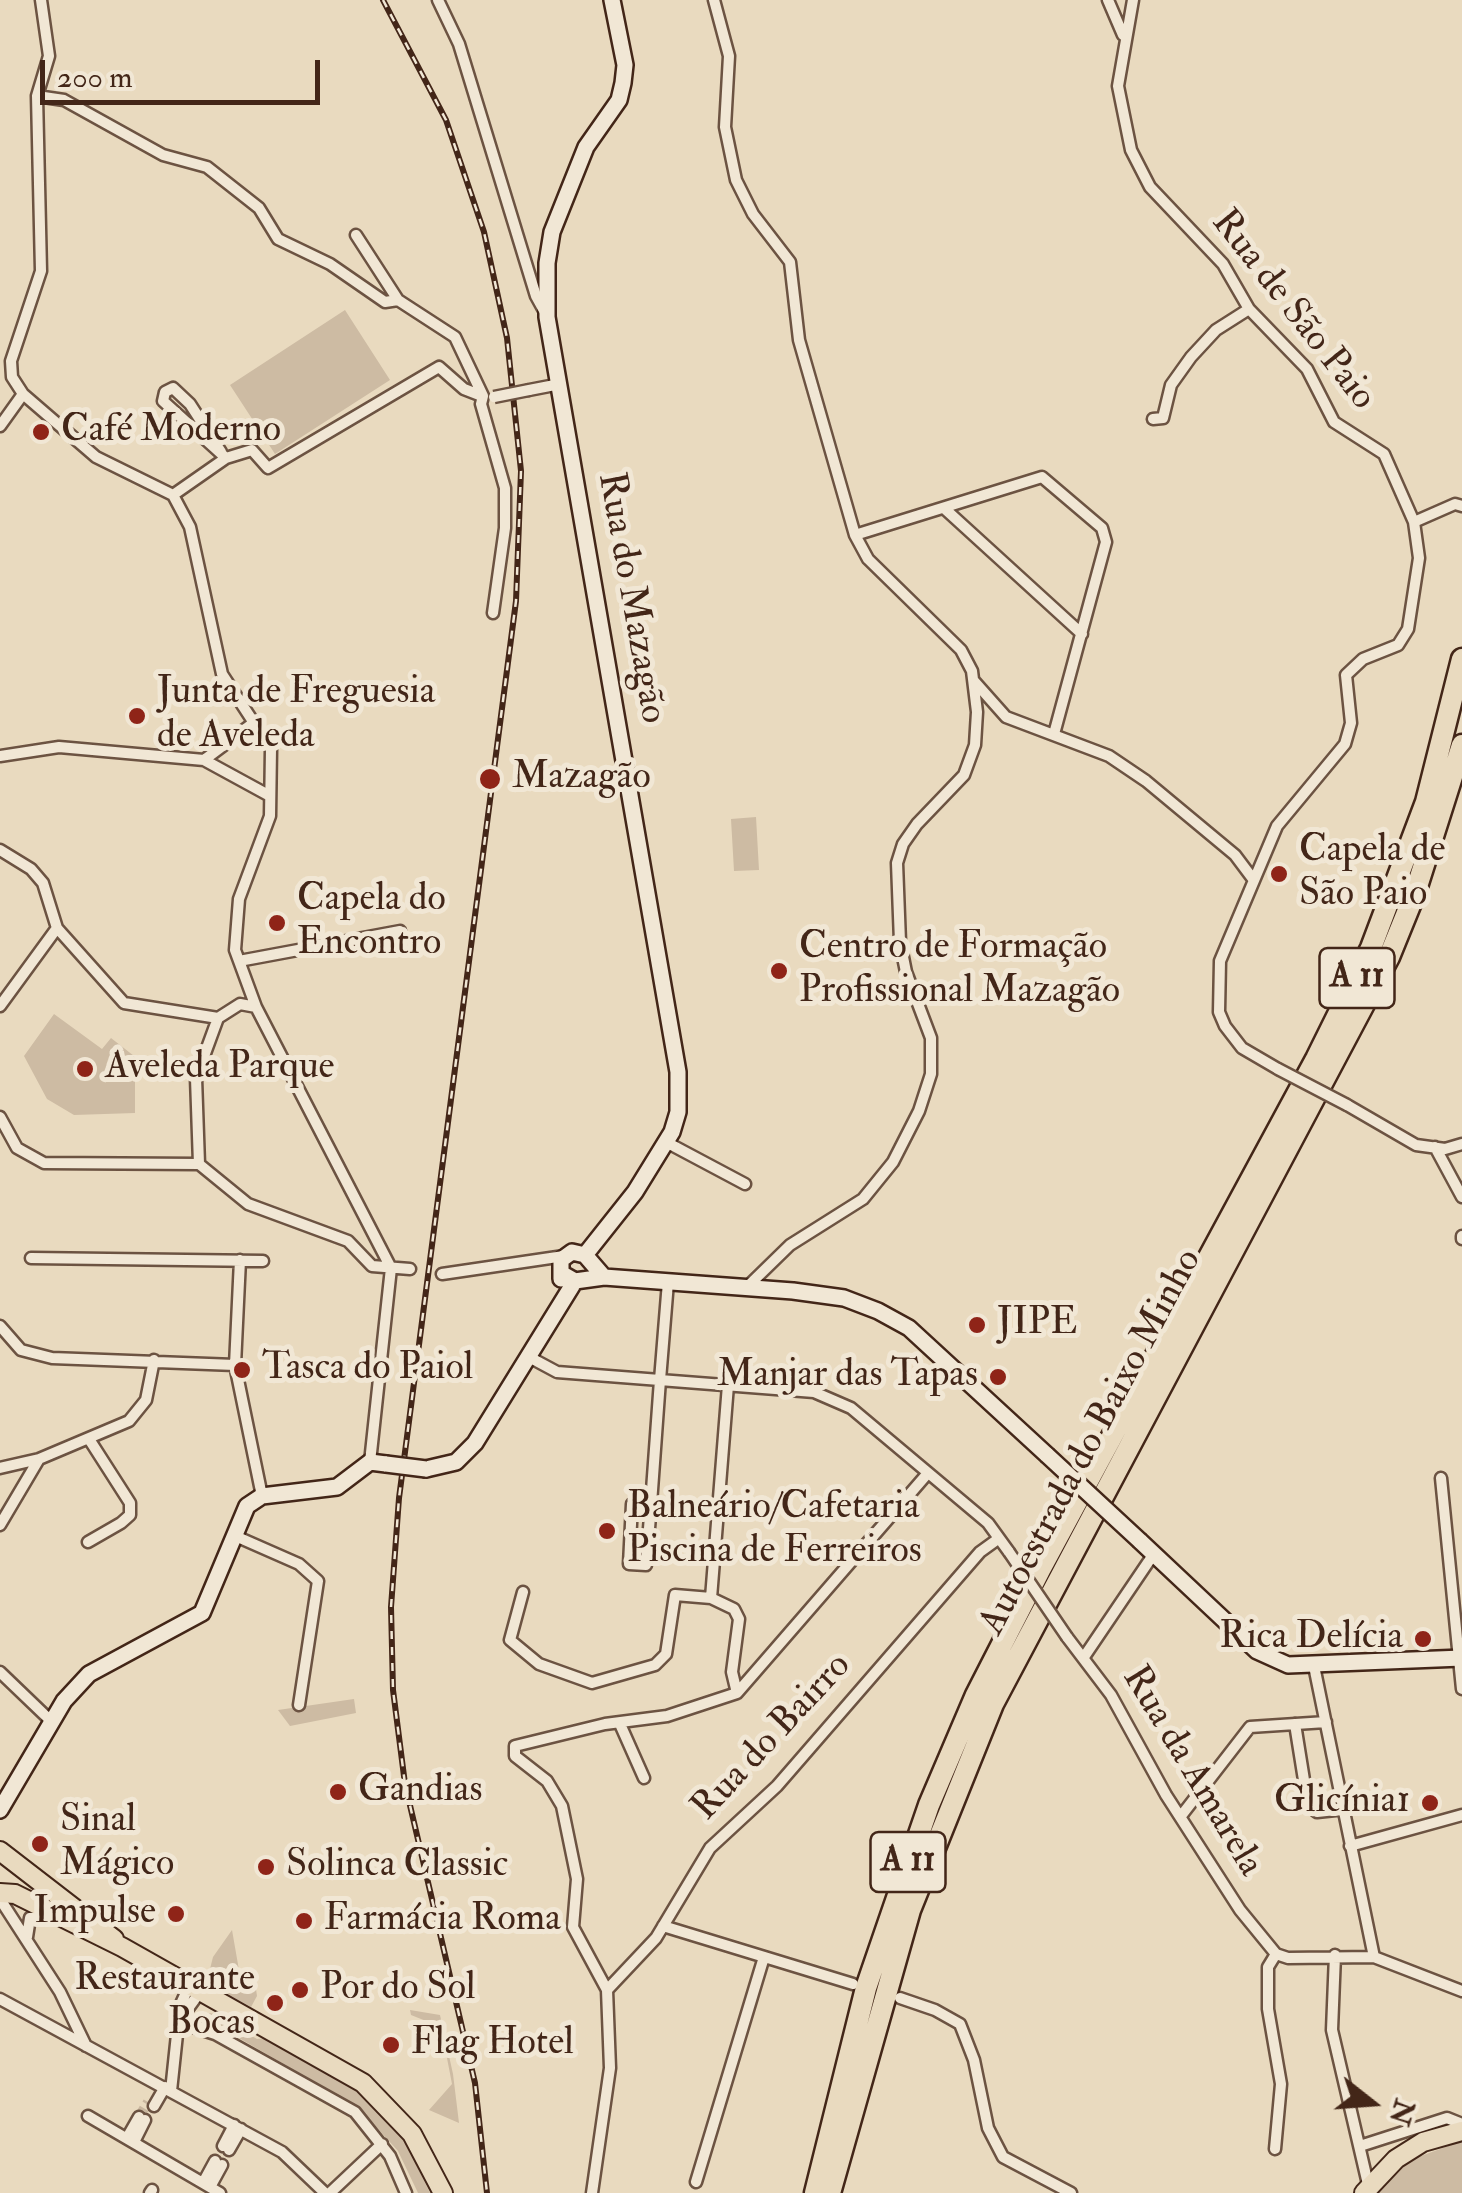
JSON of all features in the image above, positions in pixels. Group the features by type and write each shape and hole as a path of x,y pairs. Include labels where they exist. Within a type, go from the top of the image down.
{"highway":[{"name":"Autoestrada do Baixo Minho","path":"813,2193 892,1904 976,1695 1316,1059 1371,948 1426,802 1462,659"},
{"name":"Autoestrada do Baixo Minho","path":"830,2193 910,1910 946,1812 993,1704 1389,957 1421,875 1462,745"}],"main road":[{"path":"6,1853 25,1884 7,1895"},
{"path":"6,1853 88,1914 122,1948"},
{"path":"7,1895 122,1948 376,2094 412,2134 443,2193"},
{"path":"1366,2189 1423,2142 1462,2127"}],"street":[{"path":"41,0 49,56 37,96 41,271 12,361 12,377 23,394 96,457 174,495 190,528 222,674 271,749 270,816 239,899 235,950 256,1007 391,1268 378,1463"},
{"path":"438,0 459,44 536,296 547,316"},
{"name":"Rua do Mazagão","path":"573,1278 666,1142 678,1112 678,1072 547,316 547,263 552,232 586,147 619,100 624,83 612,0"},
{"path":"714,0 729,56 725,127 736,180 753,214 790,262 800,340 855,535 868,558 949,634 968,661 974,682 977,729 964,775 917,824 903,844 898,863 904,959 932,1038 931,1074 919,1110 893,1162 863,1200 790,1244 748,1286"},
{"path":"1108,0 1124,36"},
{"name":"Rua de São Paio","path":"1132,0 1118,86 1131,150 1150,186 1223,264 1249,309 1307,369 1334,422 1384,454 1414,522 1419,558 1408,629 1398,646 1363,659 1346,675 1351,724 1345,744 1277,826 1253,879 1220,961 1219,1012 1242,1048 1416,1144 1436,1148"},
{"path":"37,96 64,100 163,155 207,167 258,208 278,239 330,264 385,302 398,300"},
{"path":"356,234 398,300 455,337 488,397 485,422 505,488 506,528 492,614"},
{"path":"1152,419 1162,418 1170,385 1191,356 1216,330 1249,309"},
{"path":"174,495 223,455 252,450 268,468 438,366 472,394 488,397 560,384"},
{"path":"173,388 190,404 223,455 163,401 165,392 173,388"},
{"path":"0,426 23,394"},
{"path":"855,535 1035,478 1051,481 1106,535 1054,734"},
{"path":"1414,522 1462,506"},
{"path":"945,509 1082,634"},
{"path":"974,682 1006,717 1109,756 1185,810 1235,855 1253,879"},
{"path":"977,729 986,721 1006,717"},
{"path":"204,760 252,724"},
{"path":"0,756 60,747 204,760 270,796"},
{"path":"0,850 31,870 43,883 57,928 124,1004 218,1018"},
{"path":"0,1006 57,928"},
{"path":"240,964 400,931"},
{"path":"240,964 240,1004"},
{"path":"200,1164 196,1078 218,1018 240,1004 256,1007"},
{"path":"0,1117 17,1148 44,1163 200,1164 248,1204 348,1241 372,1266 410,1269"},
{"path":"666,1142 745,1184"},
{"path":"1462,1144 1436,1148 1462,1197"},
{"path":"442,1274 572,1252 587,1259 604,1276"},
{"path":"0,1810 52,1721 89,1674 202,1613 248,1506 262,1496 337,1487 378,1463 426,1469 456,1462 475,1444 558,1311 573,1278 564,1256"},
{"path":"31,1258 264,1261"},
{"path":"240,1260 235,1365 262,1496"},
{"path":"573,1278 604,1276 748,1286 844,1298 909,1328 1257,1651 1288,1665 1314,1666 1459,1658"},
{"path":"651,1504 632,1504 629,1564 646,1565 651,1504 660,1380 668,1282"},
{"path":"0,1326 7,1339 36,1355 235,1365"},
{"name":"Rua da Amarela","path":"529,1358 557,1372 814,1392 851,1408 988,1524 1084,1657 1240,1910 1276,1954"},
{"path":"0,1468 39,1459 130,1421 140,1411 154,1360"},
{"path":"710,1598 728,1385"},
{"path":"88,1542 130,1515 130,1503 89,1438"},
{"path":"0,1524 39,1459"},
{"path":"592,2193 610,2068 607,1990 573,1926 577,1878 556,1792 514,1751 519,1743 668,1716 737,1693 928,1473"},
{"path":"1441,1478 1462,1689"},
{"path":"233,1535 299,1564 318,1581 300,1705"},
{"name":"Rua do Bairro","path":"607,1990 640,1958 710,1848 777,1786 980,1552 998,1539"},
{"path":"1084,1657 1154,1555"},
{"path":"523,1592 510,1640 539,1664 592,1683 655,1665 666,1654 675,1595 710,1598 734,1609 739,1619 732,1672 737,1693"},
{"path":"1314,1666 1374,1958"},
{"path":"0,1672 52,1721"},
{"path":"1180,1816 1250,1727 1326,1722"},
{"path":"620,1724 644,1778"},
{"path":"1295,1724 1308,1805 1317,1812 1345,1808"},
{"path":"1350,1846 1462,1814"},
{"path":"7,1895 26,1938 78,2022 86,2046"},
{"path":"26,1938 30,1918 57,1917"},
{"path":"662,1926 853,1984"},
{"path":"1275,2149 1280,2068 1268,2009 1268,1967 1276,1954 1288,1958 1374,1958 1462,1991"},
{"path":"1335,1956 1332,2030 1360,2146 1366,2189"},
{"path":"696,2182 764,1957"},
{"path":"151,2104 165,2088 181,2021 180,2006 195,1989"},
{"path":"900,1998 960,2024 968,2038 988,2128 1003,2157 1071,2193"},
{"path":"0,2000 282,2152 327,2193 382,2144"},
{"path":"181,2021 215,2034 354,2112 382,2144 406,2193"},
{"path":"88,2116 211,2188 218,2163"},
{"path":"1360,2146 1447,2118 1462,2127"},
{"path":"130,2140 142,2119"},
{"path":"226,2148 237,2127"}],"shaded area":[{"path":"345,310 390,380 275,454 230,385"},
{"path":"756,817 759,870 734,871 731,819"},
{"name":"Aveleda Parque","path":"54,1014 102,1049 111,1038 143,1063 135,1074 135,1113 74,1115 47,1099 24,1056"},
{"path":"354,1699 356,1713 290,1726 278,1710"},
{"path":"232,1930 240,1976 254,1975 257,1996 251,2007 211,1985 208,1977 213,1957"},
{"path":"410,2010 440,2015 459,2123 429,2110 452,2084 441,2027 411,2015"},
{"path":"194,2014 215,2014 257,2039 265,2038 363,2095 406,2143 430,2193 418,2193 398,2151 358,2107 213,2023 210,2027 191,2022"},
{"path":"1462,2141 1462,2193 1379,2193 1410,2160"}],"tunnel":[{"path":"139,2117 148,2102"}],"railway":[{"path":"383,0 446,120 484,232 507,338 521,471 516,601 399,1498 391,1607 393,1690 405,1784 475,2083 487,2193"}],"place":[{"name":"Café Moderno","path":"41,432"},
{"name":"Junta de Freguesia de Aveleda","path":"137,716"},
{"name":"Mazagão","path":"490,779"},
{"name":"Capela de São Paio","path":"1279,874"},
{"name":"Capela do Encontro","path":"277,923"},
{"name":"Centro de Formação Profissional Mazagão","path":"779,971"},
{"name":"Aveleda Parque","path":"85,1069"},
{"name":"JIPE","path":"977,1325"},
{"name":"Tasca do Paiol","path":"242,1370"},
{"name":"Manjar das Tapas","path":"998,1377"},
{"name":"Balneário/Cafetaria Piscina de Ferreiros","path":"607,1531"},
{"name":"Rica Delícia","path":"1423,1639"},
{"name":"Gandias","path":"338,1792"},
{"name":"Glicínia1","path":"1430,1803"},
{"name":"Sinal Mágico","path":"40,1844"},
{"name":"Solinca Classic","path":"266,1867"},
{"name":"Impulse","path":"176,1914"},
{"name":"Farmácia Roma","path":"304,1921"},
{"name":"Por do Sol","path":"300,1990"},
{"name":"Restaurante Bocas","path":"275,2003"},
{"name":"Flag Hotel","path":"391,2045"}]}
